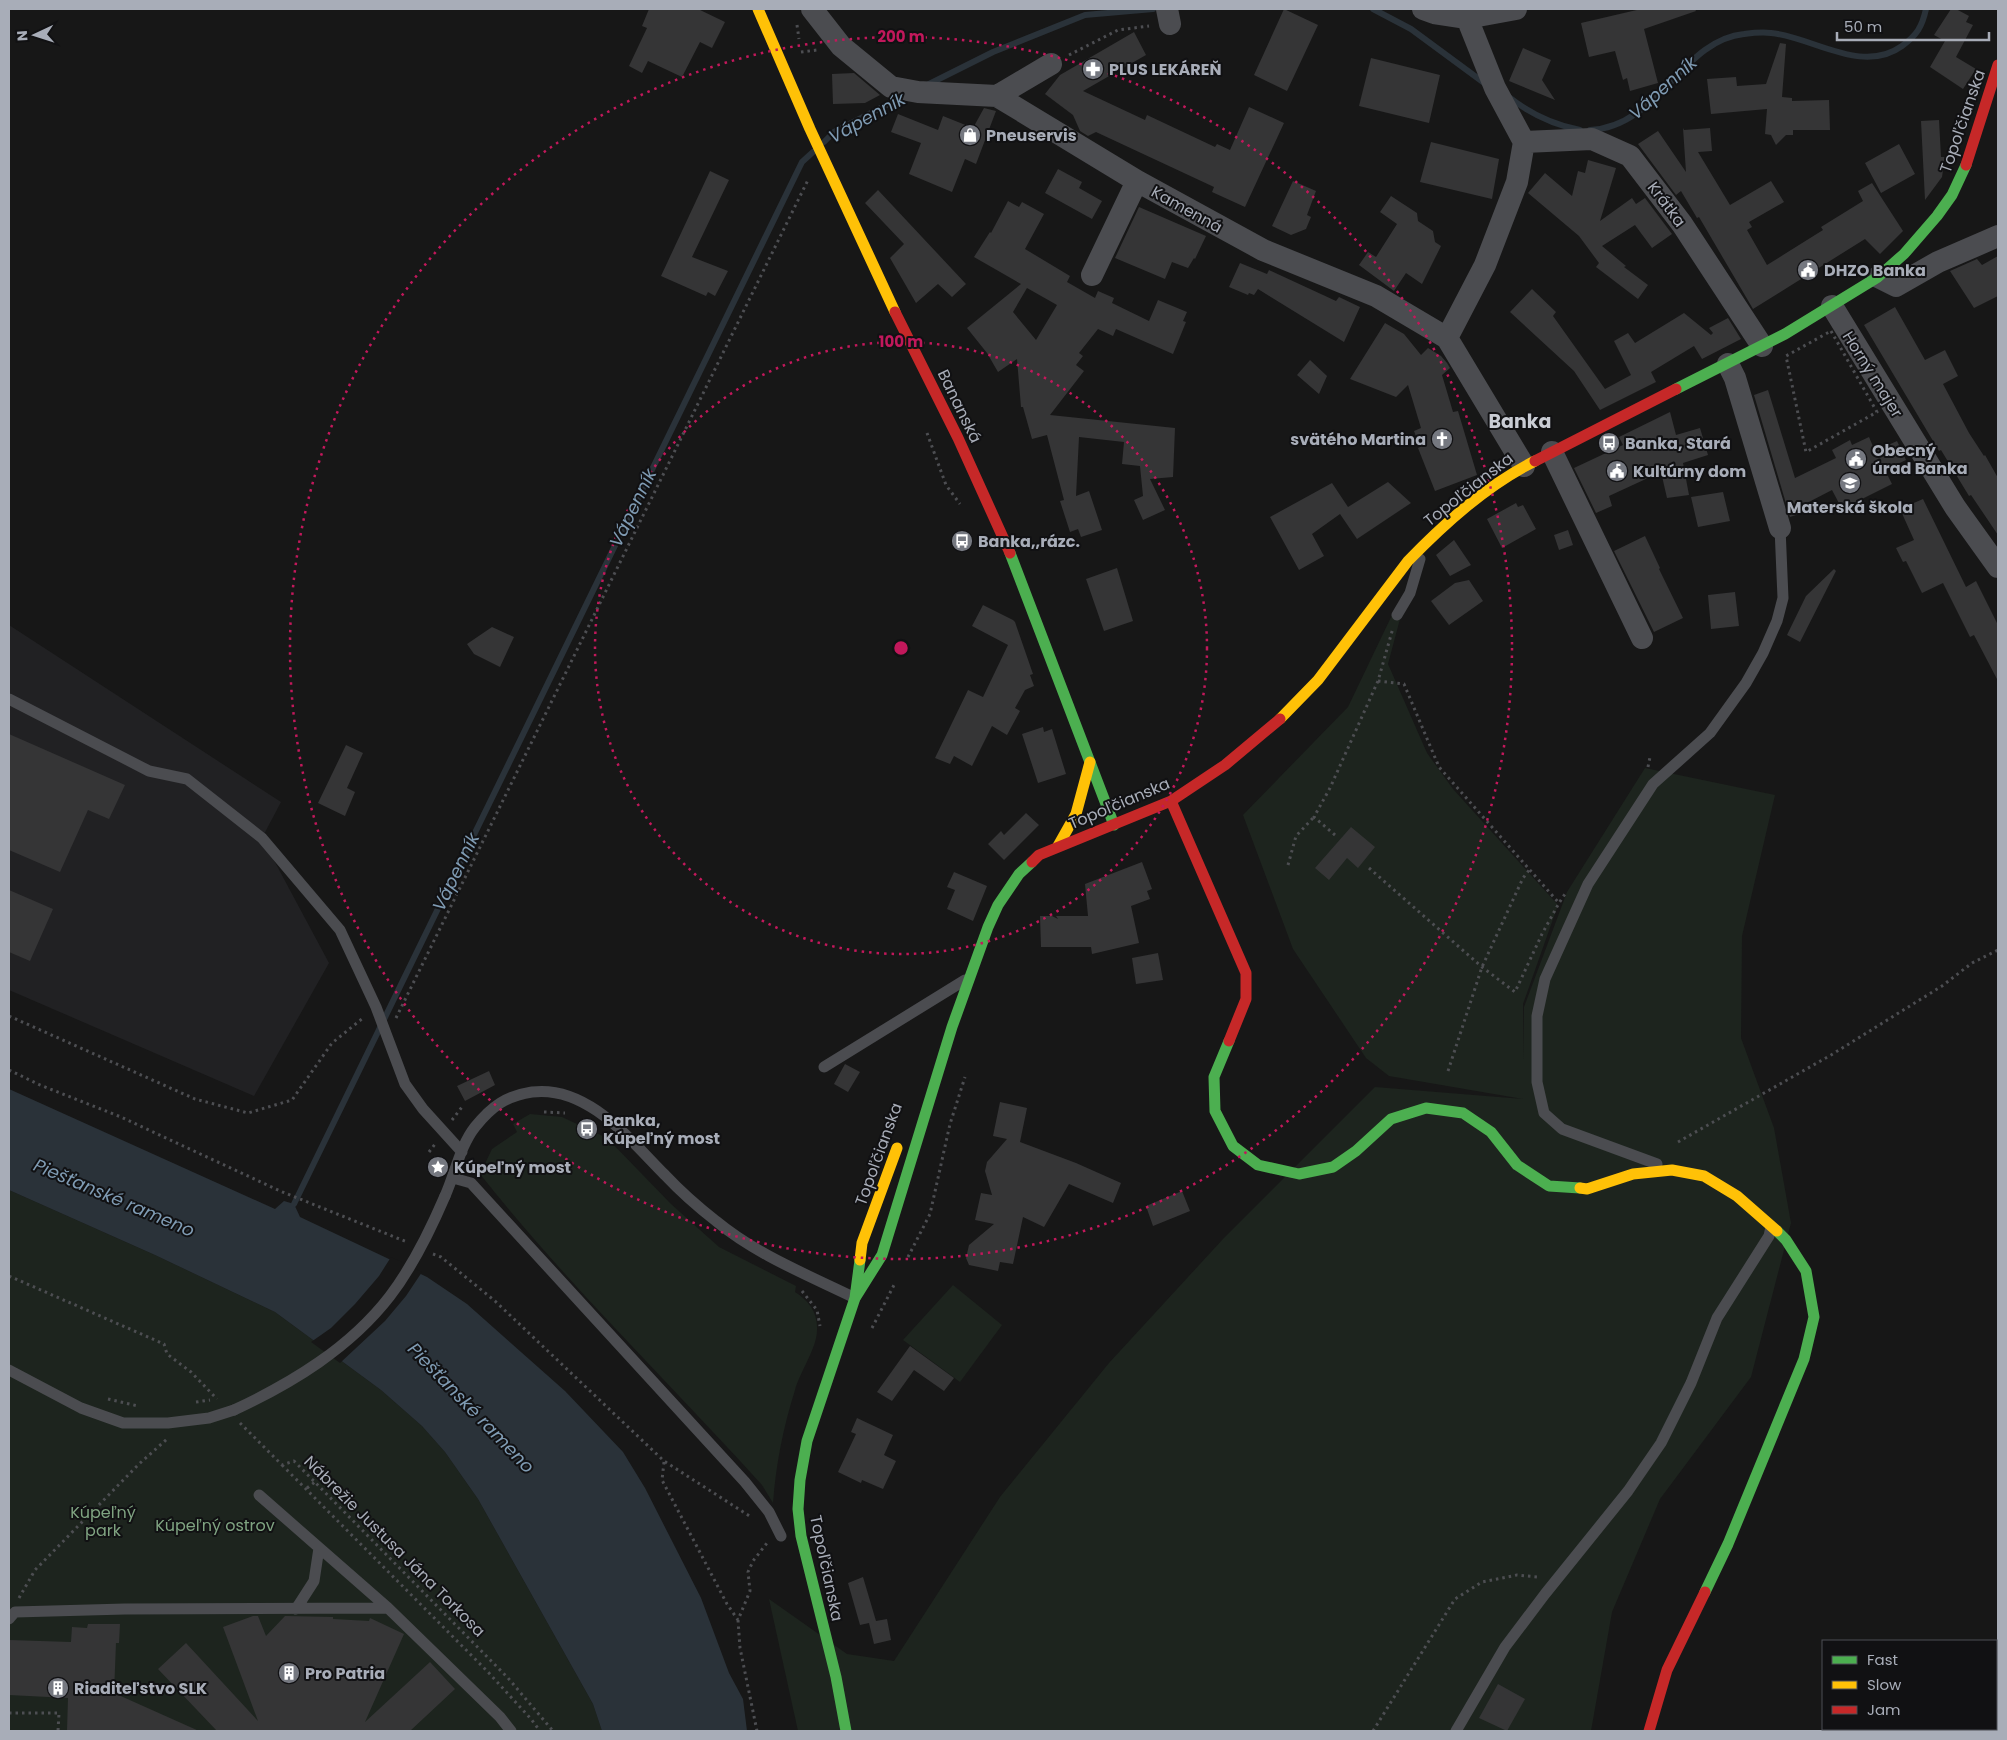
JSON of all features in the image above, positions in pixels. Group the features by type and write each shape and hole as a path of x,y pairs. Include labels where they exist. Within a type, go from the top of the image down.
{"main road":[{"name":"Bananská","path":"758,9 810,129 902,327 958,438 1008,548 1114,825"},
{"name":"Topoľčianska","path":"855,1298 882,1255 952,1027 988,927 998,905 1019,874 1039,855 1171,801 1224,765 1286,714 1318,680 1408,561 1425,543 1463,510 1524,466 1785,334 1878,277 1904,254 1937,216 1952,195 1964,171 1998,65"},
{"path":"1058,846 1076,814 1090,762"},
{"path":"1171,801 1246,973 1246,1000 1214,1076 1215,1111 1234,1146 1258,1165 1300,1174 1333,1167 1356,1151 1391,1119 1426,1108 1463,1113 1491,1132 1517,1165 1549,1186 1587,1189 1633,1174 1672,1170 1704,1176 1737,1196 1772,1226 1786,1240 1806,1271 1814,1317 1804,1359 1728,1544 1668,1670 1649,1731"},
{"name":"Topoľčianska","path":"923,1084 952,1027"},
{"name":"Topoľčianska","path":"846,1731 836,1677 801,1536 798,1510 800,1480 807,1441 855,1298 862,1243 902,1135"}],"street":[{"name":"Kamenná","path":"812,9 841,46 891,87 918,92 997,96 1137,181 1263,250 1376,296 1447,338 1524,466"},
{"path":"1423,9 1434,13 1467,18 1516,9"},
{"path":"1447,338 1485,265 1517,182 1524,142 1495,88 1467,18"},
{"path":"997,96 1051,64"},
{"name":"Krátka","path":"1524,142 1592,139 1630,156 1682,224 1762,346"},
{"path":"1092,275 1137,181"},
{"path":"1878,277 1896,286 1938,262 1998,236"},
{"name":"Horný majer","path":"1832,306 1955,507 1998,567"},
{"path":"1728,364 1735,378 1780,528"},
{"path":"1552,452 1642,638"}],"lane":[{"path":"1672,1170 1562,1129 1544,1113 1537,1082 1537,1016 1545,979 1588,884 1653,784 1710,734 1746,683 1763,653 1777,621 1783,598 1780,528"},
{"path":"1397,615 1410,593 1425,543"},
{"path":"9,699 149,771 187,779 262,838 340,930 376,1007 405,1084 423,1110 462,1152"},
{"path":"824,1066 969,978"},
{"path":"9,1370 82,1408 123,1423 152,1424 209,1418 231,1411 266,1395 317,1364 357,1331 389,1297 412,1263 445,1196 462,1152 474,1128 501,1101 509,1097 535,1092 549,1092 573,1098 610,1122 683,1193 718,1223 758,1250 855,1298"},
{"path":"453,1178 471,1183 745,1482 769,1512 780,1536"},
{"path":"1456,1731 1505,1647 1628,1491 1661,1444 1691,1383 1717,1318 1765,1243 1772,1226"},
{"path":"259,1495 388,1608 500,1717 511,1731"},
{"path":"296,1609 314,1581 318,1548"},
{"path":"11,1613 125,1609 388,1608"}],"path":[{"path":"1051,64 1118,30 1168,16"},
{"path":"387,1036 810,177"},
{"path":"1831,331 1877,412 1806,452 1786,356 1831,331"},
{"path":"1288,865 1296,836 1314,817 1330,788 1378,681 1397,615"},
{"path":"1378,681 1404,684 1439,767 1559,902"},
{"path":"1647,771 1650,757"},
{"path":"1314,817 1335,835"},
{"path":"1369,868 1482,967 1515,992 1542,934 1559,902 1570,887"},
{"path":"1448,1071 1482,967 1530,869"},
{"path":"1678,1142 1831,1055 1942,986 1972,963 1998,950"},
{"path":"9,1016 195,1099 248,1113 292,1100 332,1043 376,1007"},
{"path":"9,1070 40,1085 121,1117 280,1191 416,1246"},
{"path":"433,1253 441,1257 495,1301 664,1461 780,1536"},
{"name":"Nábrežie Justusa Jána Torkosa","path":"9,1276 164,1344 167,1354 191,1372 282,1465 294,1461 495,1665 554,1731"},
{"path":"107,1399 144,1407"},
{"path":"194,1402 217,1399"},
{"path":"11,1613 36,1570 138,1464 169,1437"},
{"path":"664,1461 662,1480 727,1604 738,1620"},
{"path":"282,1465 488,1672 531,1718 540,1731"},
{"path":"307,1488 315,1482"},
{"path":"757,1731 740,1648 738,1620 750,1591 748,1572 753,1561 771,1539 780,1536"},
{"path":"1374,1731 1455,1599 1482,1582 1517,1574 1538,1577 1545,1594"},
{"path":"488,1672 495,1665"},
{"path":"9,1713 59,1713 58,1731"}],"shaded area":[{"path":"9,625 281,802 262,838 329,963 254,1096 9,990"}],"green space":[{"path":"1393,613 1400,619 1388,664 1427,753 1453,789 1558,905 1523,1004 1523,1061 1524,1007 1567,892 1645,768 1775,795 1742,936 1741,1038 1774,1128 1791,1223 1751,1377 1660,1499 1612,1612 1591,1731 798,1731 769,1599 847,1654 894,1661 1000,1497 1109,1363 1223,1239 1375,1087 1523,1099 1389,1076 1366,1058 1293,949 1243,815 1348,707"},
{"path":"530,1114 562,1117 607,1138 671,1204 719,1247 796,1286 795,1292 812,1308 817,1324 816,1337 797,1383 787,1418 778,1460 773,1503 762,1485 583,1293 513,1215 480,1174 492,1149 517,1132 513,1124"},
{"name":"Kúpeľný ostrov","path":"9,1190 155,1255 275,1312 381,1390 422,1426 445,1452 478,1499 593,1704 602,1731 9,1731"},
{"path":"953,1285 1002,1325 960,1382 903,1340"}],"water":[{"name":"Piešťanské rameno","path":"9,1089 275,1209 284,1201 294,1204 300,1217 427,1277 467,1304 565,1391 623,1452 645,1488 701,1598 729,1673 743,1699 747,1731 602,1731 593,1704 478,1499 445,1452 422,1426 381,1390 275,1312 155,1255 9,1190"}],"pier":[{"path":"391,1257 422,1272 406,1296 385,1321 340,1363 311,1342 331,1328 355,1304 379,1276"}],"building":[{"path":"649,9 698,9 725,22 712,48 700,42 682,77 648,61 642,73 629,66 647,28 642,26"},
{"path":"1284,9 1318,25 1287,91 1254,75"},
{"path":"1641,9 1695,9 1696,11 1644,29 1658,83 1630,91 1627,78 1623,80 1615,51 1589,57 1581,23"},
{"path":"1951,9 1956,9 1969,16 1966,22 1973,25 1956,57 1976,69 1963,89 1930,67 1945,41 1934,35"},
{"path":"1134,32 1146,55 1083,91 1145,120 1147,115 1215,147 1217,144 1230,150 1249,107 1284,123 1245,207 1212,192 1214,187 1096,132 1088,136 1080,131 1073,115 1045,94 1060,75"},
{"path":"1780,43 1786,44 1782,97 1792,98 1792,101 1829,100 1830,130 1793,130 1793,135 1786,135 1776,145 1771,135 1765,134 1767,109 1711,114 1707,79 1736,77 1737,86 1766,84"},
{"path":"1523,48 1551,60 1542,80 1555,100 1509,81"},
{"path":"1371,58 1440,75 1429,123 1359,106"},
{"path":"854,73 880,95 865,103 833,104 832,74"},
{"path":"984,108 996,111 976,164 965,159 952,192 909,174 921,143 891,132 898,114 938,130 943,116 973,128"},
{"path":"1939,120 1941,157 1945,157 1942,177 1925,200 1921,121"},
{"path":"1683,128 1684,130 1710,128 1712,151 1698,152 1730,205 1771,181 1784,202 1749,222 1752,227 1747,230 1767,265 1823,230 1821,227 1863,201 1858,191 1872,183 1903,231 1880,254 1865,239 1753,309 1699,217 1697,218 1681,191 1676,195 1638,144 1658,131 1686,172"},
{"path":"1431,142 1499,159 1492,199 1420,182"},
{"path":"1899,144 1915,174 1881,193 1865,163"},
{"path":"1588,160 1616,168 1600,221 1632,198 1636,204 1645,198 1672,234 1652,248 1635,225 1602,246 1626,266 1624,267 1648,285 1638,299 1596,267 1599,263 1579,236 1528,193 1545,173 1572,196 1578,171 1585,173"},
{"path":"1058,169 1082,182 1079,188 1102,201 1092,219 1045,193"},
{"path":"710,171 729,180 692,257 728,271 715,296 708,292 706,296 661,276"},
{"path":"1293,181 1316,191 1307,215 1311,217 1306,229 1291,235 1272,226"},
{"path":"878,190 966,284 952,297 938,284 916,303 890,258 904,244 865,203"},
{"path":"1391,196 1417,213 1418,221 1433,231 1435,242 1441,246 1422,284 1406,273 1394,291 1359,265 1368,252 1376,257 1397,224 1380,212"},
{"path":"1008,201 1019,207 1022,202 1044,214 1025,249 1070,276 1067,282 1095,298 1098,291 1114,298 1112,303 1149,321 1158,300 1187,312 1183,321 1186,322 1173,354 1116,329 1113,336 1098,329 1079,353 1083,356 1076,365 1084,371 1050,415 1175,428 1173,477 1150,479 1165,510 1143,520 1134,500 1143,496 1140,466 1122,464 1124,442 1079,437 1076,496 1089,491 1102,530 1081,537 1078,529 1070,532 1060,501 1064,500 1047,435 1032,439 1023,407 1021,407 1017,359 998,372 987,353 967,328 1021,284 974,257 991,233","holes":["1027,288 1057,305 1036,340 1013,312"]},
{"path":"1139,207 1206,236 1195,259 1188,268 1172,262 1165,279 1115,258"},
{"path":"1998,256 1998,296 1974,308 1950,271 1977,259 1982,265"},
{"path":"1240,263 1267,274 1269,270 1336,301 1339,297 1360,307 1344,342 1258,289 1254,295 1249,293 1248,295 1229,287"},
{"path":"1532,289 1556,312 1553,316 1605,389 1631,375 1614,341 1628,333 1635,343 1684,313 1711,335 1713,333 1709,328 1728,318 1741,339 1702,359 1694,346 1651,372 1656,382 1600,410 1574,371 1510,312"},
{"path":"1895,307 1925,360 1945,350 1958,376 1943,384 1969,433 1985,455 1998,478 1998,535 1971,495 1969,496 1941,450 1939,451 1864,325"},
{"path":"1385,323 1404,334 1421,355 1428,348 1441,356 1447,363 1450,368 1442,375 1453,412 1458,411 1477,475 1435,491 1418,448 1420,447 1414,431 1421,428 1408,385 1396,397 1350,379"},
{"path":"1310,360 1327,376 1319,394 1297,375"},
{"path":"1768,390 1795,478 1836,458 1832,450 1850,440 1852,445 1869,437 1875,451 1897,441 1906,460 1885,470 1892,484 1842,509 1832,490 1803,505 1805,512 1790,517 1754,395"},
{"path":"1670,412 1676,435 1700,428 1708,455 1683,463 1689,495 1667,498 1661,472 1609,496 1612,506 1596,513 1574,468 1623,445 1619,437"},
{"path":"1388,482 1411,503 1357,539 1340,514 1312,534 1324,556 1299,570 1270,517 1332,483 1348,507"},
{"path":"1723,492 1730,521 1698,527 1691,497"},
{"path":"1923,499 1966,587 1976,581 1998,625 1998,681 1974,635 1970,637 1943,583 1922,593 1906,561 1903,562 1896,548 1914,540 1900,509"},
{"path":"1516,503 1518,507 1523,505 1536,529 1502,548 1487,519"},
{"path":"1568,530 1573,545 1559,550 1554,535"},
{"path":"1645,536 1683,618 1654,632 1614,551"},
{"path":"1454,540 1471,565 1450,576 1436,555"},
{"path":"1117,568 1133,621 1104,631 1086,579"},
{"path":"1834,569 1836,571 1800,642 1787,635 1806,596"},
{"path":"1469,580 1483,601 1449,625 1431,601 1455,583"},
{"path":"1735,592 1739,626 1711,629 1708,595"},
{"path":"983,605 1015,622 1033,674 1030,675 1034,686 1025,690 1015,708 1020,711 1007,735 992,726 972,766 954,756 950,764 935,758 968,690 983,697 1008,645 972,626"},
{"path":"492,627 514,637 500,667 474,654 467,644"},
{"path":"1043,727 1044,732 1052,729 1066,774 1038,783 1022,734"},
{"path":"9,734 125,785 109,819 88,810 60,872 9,850"},
{"path":"346,745 363,753 347,788 355,792 345,816 318,803"},
{"path":"1026,813 1039,825 1004,860 988,844 1001,831 1004,835"},
{"path":"1351,827 1375,847 1358,868 1347,858 1329,880 1315,868"},
{"path":"1142,862 1152,889 1147,891 1150,899 1131,906 1139,943 1092,954 1091,947 1041,947 1040,916 1052,916 1058,919 1056,916 1088,916 1085,884"},
{"path":"954,872 987,886 973,921 947,909 955,890 947,887"},
{"path":"9,890 53,909 30,961 9,952"},
{"path":"1158,953 1163,980 1136,984 1132,958"},
{"path":"845,1064 860,1072 848,1092 834,1084"},
{"path":"489,1071 495,1085 465,1101 457,1086"},
{"path":"1000,1102 1027,1108 1020,1142 1076,1163 1121,1183 1113,1203 1069,1184 1044,1227 1023,1217 1013,1264 1000,1262 998,1271 969,1265 966,1258 969,1245 994,1224 975,1220 981,1193 992,1195 985,1171 987,1162 1007,1139 993,1136"},
{"path":"1182,1191 1190,1211 1153,1226 1146,1206"},
{"path":"910,1346 954,1378 944,1391 914,1370 892,1401 877,1392"},
{"path":"857,1418 893,1435 884,1455 896,1461 883,1489 862,1480 861,1483 838,1472 856,1434 851,1432"},
{"path":"863,1577 876,1621 887,1619 891,1640 874,1644 869,1623 860,1625 848,1583"},
{"name":"Pro Patria","path":"258,1616 266,1636 285,1616 333,1617 333,1619 369,1621 370,1618 404,1634 365,1722 430,1662 455,1689 410,1731 217,1731 158,1669 186,1643 258,1721 223,1627"},
{"name":"Riaditeľstvo SLK","path":"88,1624 120,1624 119,1643 116,1643 114,1693 199,1731 67,1731 68,1698 9,1695 9,1640 71,1642 72,1627 87,1628"},
{"path":"1498,1684 1525,1699 1507,1731 1479,1718"}],"waterway":[{"name":"Vápenník","path":"929,84 993,52 1085,15 1153,9"},
{"name":"Vápenník","path":"1373,9 1411,29 1487,85"},
{"name":"Vápenník","path":"1590,130 1614,125 1634,115 1653,100 1703,51 1722,40 1744,34 1771,33 1787,36 1837,52 1871,57 1887,54 1907,42 1918,30 1926,9"},
{"name":"Vápenník","path":"824,142 834,132 904,96"},
{"name":"Vápenník","path":"1509,97 1543,118 1580,130"},
{"name":"Vápenník","path":"294,1204 802,162 813,152"}],"traffic: fast":[{"path":"1676,389 1785,334 1878,277 1904,254 1937,216 1952,195 1966,165"},
{"path":"1010,553 1114,825"},
{"path":"855,1298 882,1255 952,1027 988,927 998,905 1019,874 1032,862"},
{"path":"1229,1041 1214,1077 1215,1111 1233,1146 1258,1165 1299,1174 1333,1167 1356,1151 1391,1119 1426,1108 1463,1113 1491,1132 1517,1165 1549,1186 1580,1188"},
{"path":"1705,1592 1728,1544 1804,1359 1814,1317 1806,1271 1786,1240 1777,1231"},
{"path":"846,1731 836,1677 801,1536 798,1509 800,1480 807,1441 855,1298 860,1260"}],"traffic: slow":[{"path":"758,9 810,129 895,312"},
{"path":"1280,719 1318,680 1408,561 1483,493 1535,461"},
{"path":"1058,846 1076,814 1090,762"},
{"path":"860,1260 862,1243 897,1148"},
{"path":"1580,1188 1587,1189 1633,1174 1672,1170 1704,1176 1737,1196 1777,1231"}],"traffic: jam":[{"path":"1966,165 1998,65"},
{"path":"895,312 958,438 1010,553"},
{"path":"1535,461 1676,389"},
{"path":"1032,862 1039,855 1171,801 1225,765 1280,719"},
{"path":"1171,801 1246,973 1246,999 1229,1041"},
{"path":"1649,1731 1667,1670 1705,1592"}],"place":[{"name":"PLUS LEKÁREŇ","path":"1093,69"},
{"name":"Pneuservis","path":"970,135"},
{"name":"DHZO Banka","path":"1808,270"},
{"name":"svätého Martina","path":"1442,439"},
{"name":"Banka, Stará","path":"1609,443"},
{"name":"Obecný úrad Banka","path":"1856,459"},
{"name":"Kultúrny dom","path":"1617,471"},
{"name":"Materská škola","path":"1850,483"},
{"name":"Banka,,rázc.","path":"962,541"},
{"name":"Banka, Kúpeľný most","path":"587,1129"},
{"name":"Kúpeľný most","path":"438,1167"},
{"name":"Pro Patria","path":"289,1673"},
{"name":"Riaditeľstvo SLK","path":"58,1688"}],"district":[{"name":"Banka","path":"1520,421"}],"park label":[{"name":"Kúpeľný park","path":"103,1521"}]}
